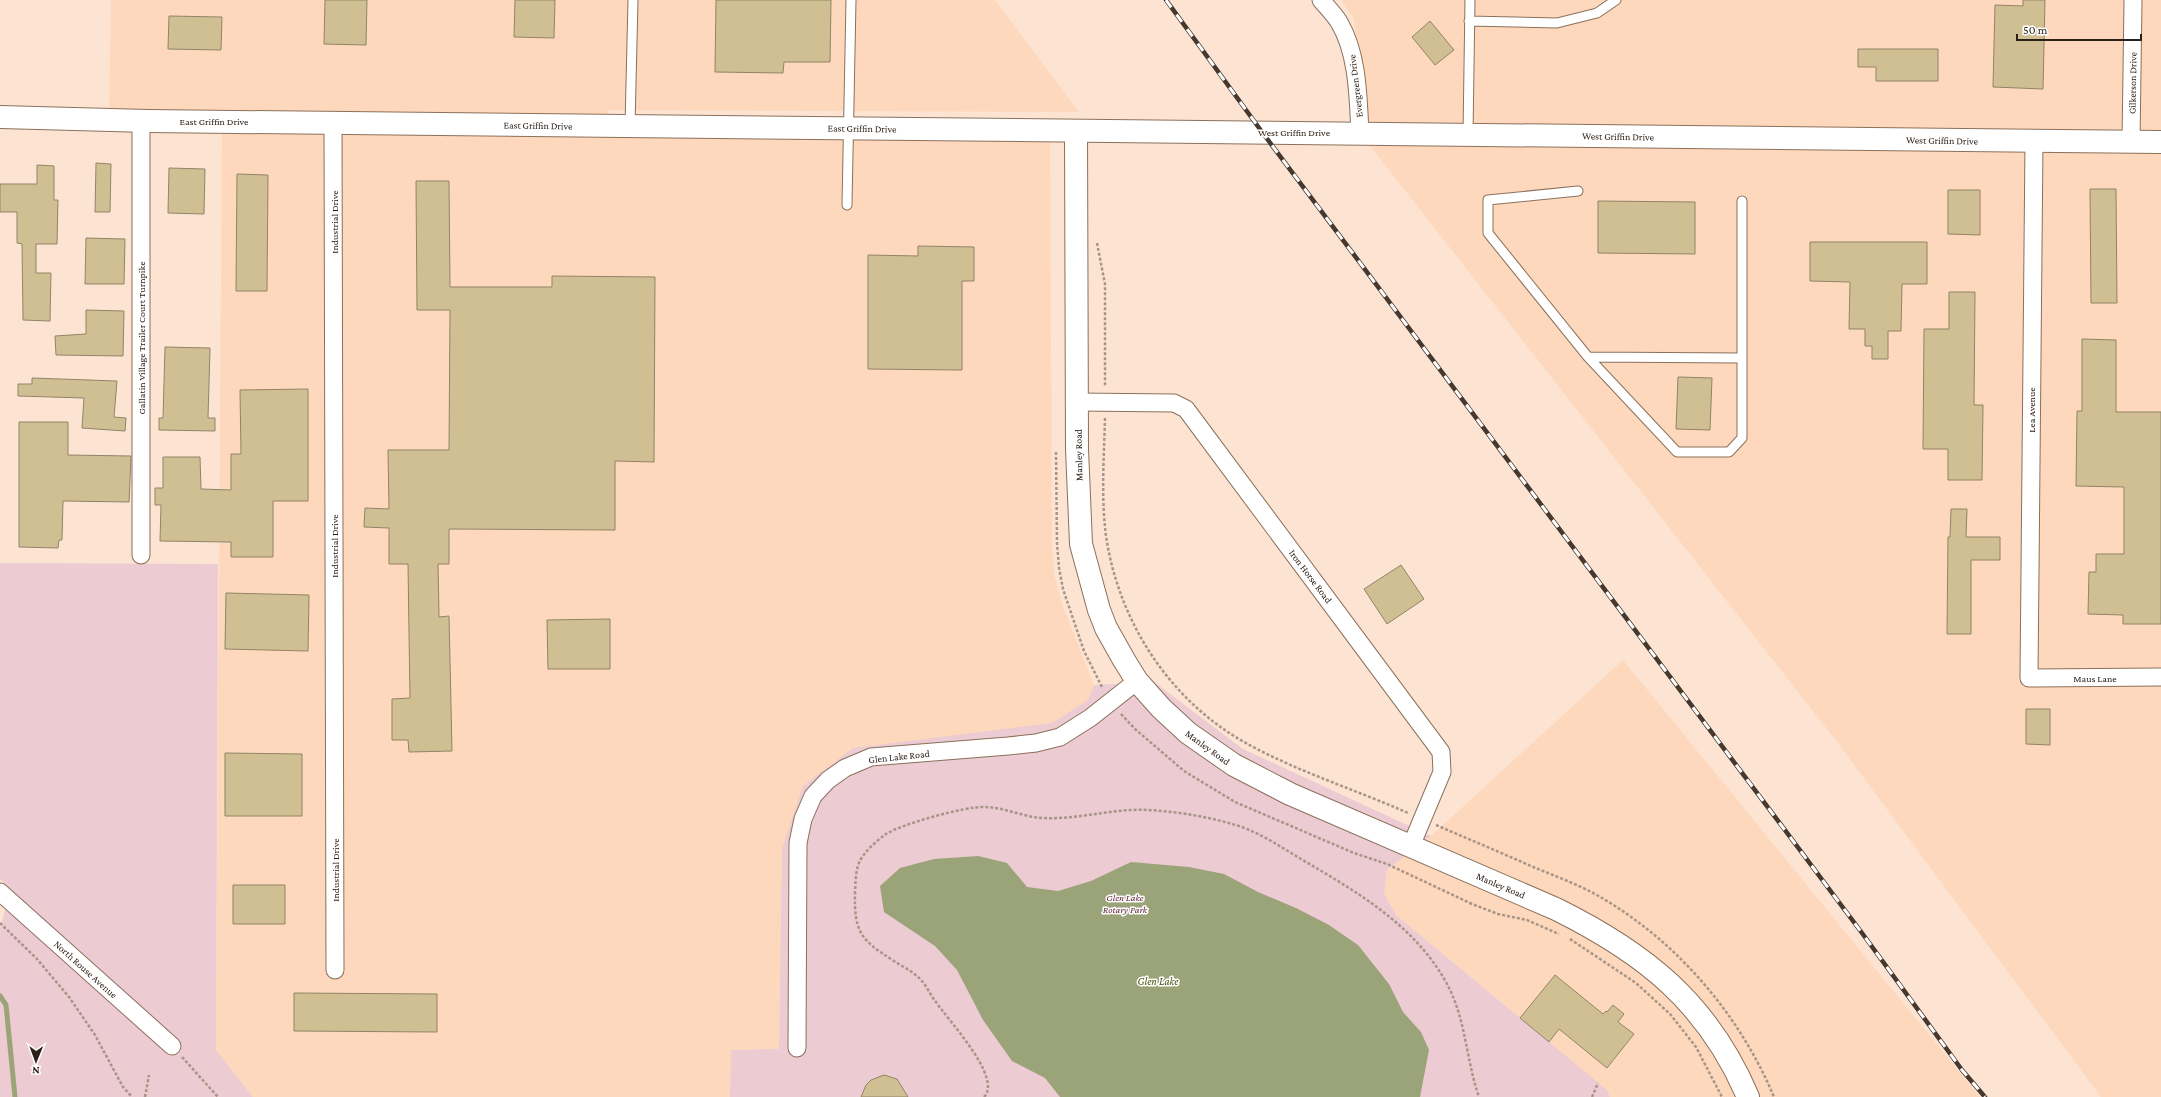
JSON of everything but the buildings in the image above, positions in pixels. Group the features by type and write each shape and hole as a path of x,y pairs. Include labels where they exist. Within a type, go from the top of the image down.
{"main road":[{"name":"East Griffin Drive","path":"0,117 141,121 1076,131"},
{"name":"West Griffin Drive","path":"1076,131 1360,132 2034,142 2161,142"},
{"name":"Manley Road","path":"1076,131 1077,402 1081,544 1089,578 1106,628 1137,681 1161,708 1188,733 1234,765 1290,794 1556,909 1590,926 1639,957 1675,988 1703,1019 1726,1054 1748,1097"}],"street":[{"name":"Evergreen Drive","path":"1321,0 1338,21 1350,46 1355,70 1360,132"},
{"name":"Gilkerson Drive","path":"2131,142 2133,0"},
{"name":"Gallatin Village Trailer Court Turnpike","path":"141,121 141,556"},
{"name":"Industrial Drive","path":"334,122 335,970"},
{"name":"Lea Avenue","path":"2029,678 2034,142"},
{"name":"Iron Horse Road","path":"1077,402 1174,403 1186,409 1441,752 1442,772 1411,846"},
{"name":"Maus Lane","path":"2029,678 2161,677"},
{"name":"Glen Lake Road","path":"797,1048 798,843 803,819 814,796 828,780 845,768 871,757 1008,746 1036,743 1060,737 1090,718 1137,681"},
{"name":"North Rouse Avenue","path":"0,892 172,1046"}],"lane":[{"path":"630,126 633,0"},
{"path":"847,205 851,0"},
{"path":"1468,134 1470,0"},
{"path":"1469,21 1557,23 1597,13 1616,0"},
{"path":"1578,191 1488,200 1488,233 1588,357 1677,452 1729,452 1742,438 1742,201"},
{"path":"1588,357 1742,358"}],"path":[{"path":"1096,240 1105,284 1104,512 1110,558 1125,606 1135,628 1162,670 1195,706 1234,736 1284,760 1594,894 1646,927 1693,972 1723,1009 1746,1042 1774,1097"},
{"path":"1056,449 1056,543 1063,589 1084,651 1096,679 1111,701 1135,729 1162,754 1184,771 1235,802 1354,853 1387,864 1472,904 1498,914 1527,920 1561,935"},
{"path":"984,1097 987,1094 988,1080 984,1068 957,1028 921,980 866,940 859,931 855,916 856,871 864,853 885,835 901,827 968,807 986,807 1039,818 1064,818 1108,811 1147,810 1186,813 1240,827 1268,838 1355,891 1382,910 1417,943 1435,964 1456,1002 1472,1075 1479,1097"},
{"path":"0,923 37,959 69,997 98,1040 123,1087 132,1097"},
{"path":"1566,937 1636,984 1670,1014 1696,1047 1722,1097"},
{"path":"172,1046 218,1097"},
{"path":"145,1097 149,1075"},
{"path":"1592,1097 1598,1083"}],"shaded area":[{"path":"111,0 995,0 1079,112 608,110 608,125 1050,130 1052,541 1054,574 1063,607 1094,685 1088,700 1052,723 985,733 782,849 779,1049 731,1050 730,1097 253,1097 216,1050 222,122 109,120"},
{"path":"1341,0 2161,0 2161,1097 2101,1097 1834,738 1360,133 1359,76 1354,19"},
{"path":"1623,660 1980,1097 1610,1097 1608,1092 1598,1083 1397,916 1384,894 1387,870 1431,836"}],"green space":[{"path":"0,563 218,564 216,1050 253,1097 0,1097 0,928 11,890 0,879"},
{"name":"Glen Lake Rotary Park","path":"1154,682 1243,749 1431,836 1387,870 1384,894 1397,916 1607,1090 1610,1097 730,1097 731,1050 779,1049 782,849 803,786 853,748 1052,723 1088,700 1094,685"}],"water":[{"name":"Glen Lake","path":"978,856 1007,863 1027,887 1058,891 1091,881 1131,862 1189,867 1224,874 1258,892 1296,908 1329,925 1358,945 1389,984 1403,1012 1421,1032 1429,1050 1420,1097 1060,1097 1045,1078 1012,1061 983,1020 957,970 935,946 884,912 880,886 900,868 934,859"}],"waterway":[{"path":"0,996 6,1005 15,1097"}],"railway":[{"path":"1166,0 1262,132 1862,933 1962,1070 1985,1097"}]}
